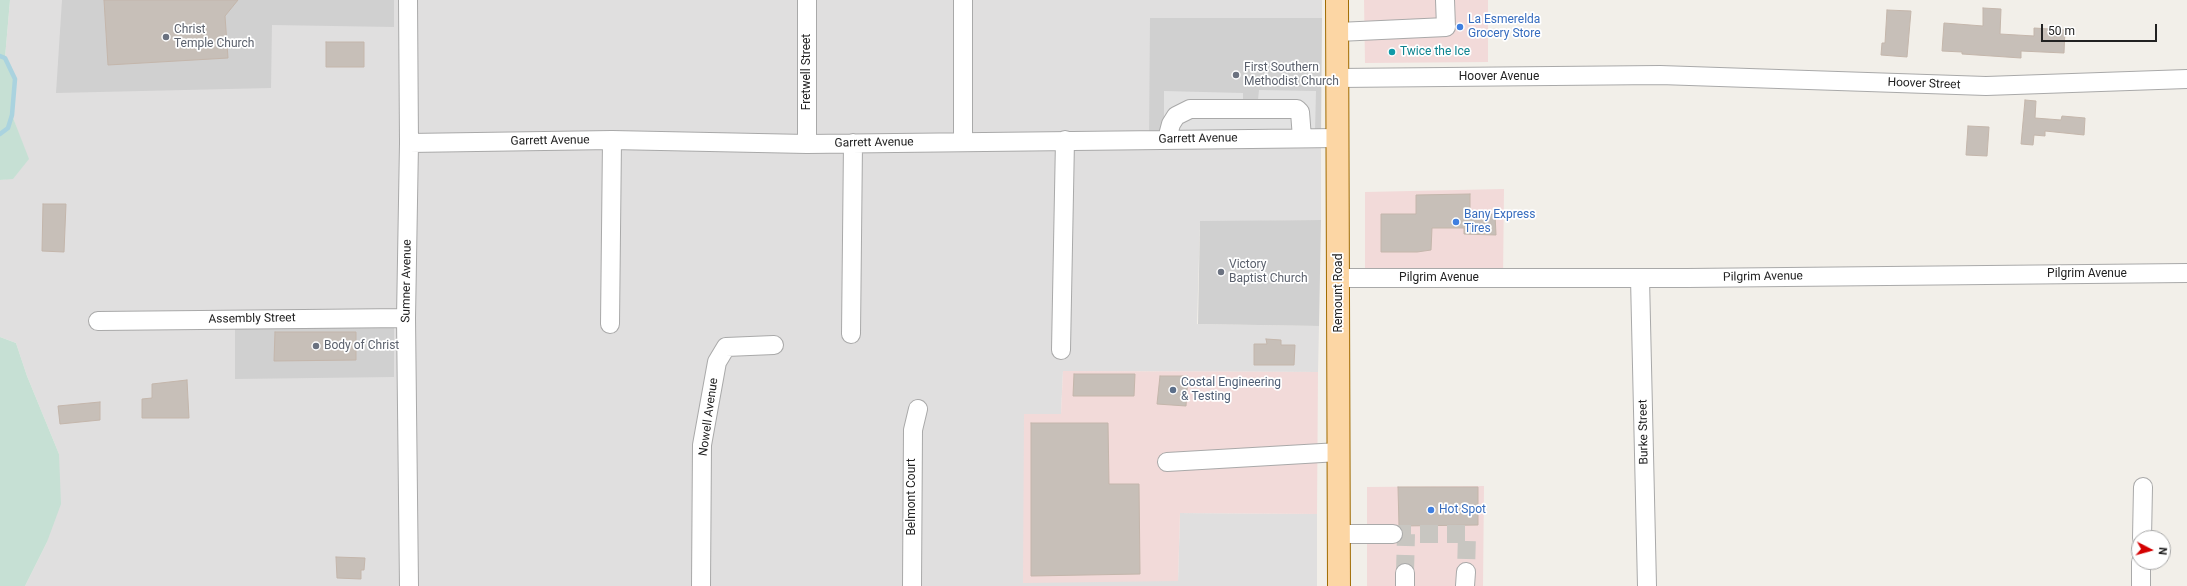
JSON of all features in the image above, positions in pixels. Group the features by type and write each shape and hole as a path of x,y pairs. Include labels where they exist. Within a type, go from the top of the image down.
{"main road":[{"name":"Remount Road","path":"1337,0 1339,138 1339,586"}],"street":[{"name":"Sumner Avenue","path":"408,0 409,143 406,318 409,586"},
{"name":"Fretwell Street","path":"807,0 807,144"},
{"path":"963,0 963,141"},
{"path":"1338,32 1446,27 1445,0"},
{"name":"Hoover Avenue","path":"1338,78 1660,75"},
{"name":"Hoover Street","path":"1660,75 1986,86 2187,79"},
{"path":"1167,139 1171,124 1176,116 1181,112 1190,109 1297,109 1300,112 1302,138"},
{"name":"Garrett Avenue","path":"409,143 612,140 807,144 963,141 1339,138"},
{"path":"610,324 612,140"},
{"path":"1061,350 1065,140"},
{"path":"851,334 853,143"},
{"name":"Pilgrim Avenue","path":"1339,278 1640,278 2187,273"},
{"name":"Burke Street","path":"1640,278 1647,586"},
{"name":"Assembly Street","path":"98,321 406,318"},
{"name":"Nowell Avenue","path":"701,586 702,445 717,362 726,347 774,344"},
{"name":"Belmont Court","path":"912,586 913,430 918,409"},
{"path":"1167,462 1339,452"},
{"path":"2142,530 2143,487"},
{"path":"1339,534 1393,534"},
{"path":"2141,570 2141,586"}],"shaded area":[{"path":"10,0 1322,0 1322,18 1150,18 1321,138 1321,220 1200,222 1197,324 1319,326 1318,372 1063,371 1061,414 1024,414 1178,581 1180,513 1317,514 1317,586 25,586 47,542 59,454 27,376 16,343 0,337 0,180 13,178 28,159 12,115 15,79 5,58"},
{"path":"62,0 394,0 394,27 272,25 271,88 56,93"},
{"path":"1364,0 1488,0 1488,62 1365,63"},
{"path":"1150,18 1322,18 1321,138 1149,139"},
{"path":"1259,90 1316,91 1315,132 1164,131 1164,91 1243,93 1243,99 1258,100"},
{"path":"1504,189 1503,278 1365,278 1365,192"},
{"path":"1321,220 1319,326 1198,324 1200,221"},
{"path":"394,318 394,377 235,379 235,320"},
{"path":"1063,371 1318,372 1317,514 1180,513 1178,581 1023,583 1024,414 1061,414"},
{"path":"1484,486 1483,586 1367,586 1367,487"}],"green space":[{"path":"0,0 10,0 5,58 15,79 12,115 29,159 13,179 0,180"},
{"path":"0,337 16,343 27,376 59,454 61,504 47,542 25,586 0,586"}],"building":[{"name":"Christ Temple Church","path":"104,0 238,0 225,16 228,58 108,65"},
{"path":"1983,8 2001,9 2000,34 2034,36 2034,28 2065,30 2064,53 2021,51 2021,58 1962,54 1962,52 1942,51 1944,23 1983,26"},
{"path":"1887,10 1911,11 1907,57 1881,55 1882,43 1885,43"},
{"path":"326,42 364,42 364,67 326,67"},
{"path":"2025,100 2036,101 2035,118 2061,120 2062,116 2085,118 2084,135 2045,131 2045,136 2034,135 2033,145 2021,144"},
{"path":"1968,126 1989,127 1987,156 1966,155"},
{"name":"Bany Express Tires","path":"1470,194 1470,215 1495,214 1496,235 1464,234 1464,228 1432,228 1431,250 1417,252 1381,252 1381,214 1416,214 1416,195"},
{"path":"43,204 66,204 64,252 42,251"},
{"name":"Body of Christ","path":"275,332 356,332 356,360 274,361"},
{"path":"1266,339 1281,340 1281,345 1295,345 1294,365 1254,365 1254,344 1267,344"},
{"path":"1074,374 1135,374 1134,396 1073,396"},
{"name":"Costal Engineering & Testing","path":"1160,376 1188,376 1186,406 1157,404"},
{"path":"187,380 189,418 142,418 142,399 152,398 152,384"},
{"path":"100,402 100,420 60,424 58,406"},
{"path":"1031,423 1108,423 1109,484 1139,484 1140,574 1031,576"},
{"path":"1398,487 1478,487 1478,525 1399,526"},
{"path":"336,557 365,558 364,570 361,570 361,579 337,578"}],"waterway":[{"path":"0,56 5,58 15,79 12,115 8,128 0,134"}],"tunnel":[{"path":"1393,534 1467,534 1466,572"},
{"path":"1405,573 1406,534"}],"place":[{"name":"La Esmerelda Grocery Store","path":"1460,27"},
{"name":"Christ Temple Church","path":"166,37"},
{"name":"Twice the Ice","path":"1392,52"},
{"name":"First Southern Methodist Church","path":"1236,75"},
{"name":"Bany Express Tires","path":"1456,222"},
{"name":"Victory Baptist Church","path":"1221,272"},
{"name":"Body of Christ","path":"316,346"},
{"name":"Costal Engineering & Testing","path":"1173,390"},
{"name":"Hot Spot","path":"1431,510"}]}
